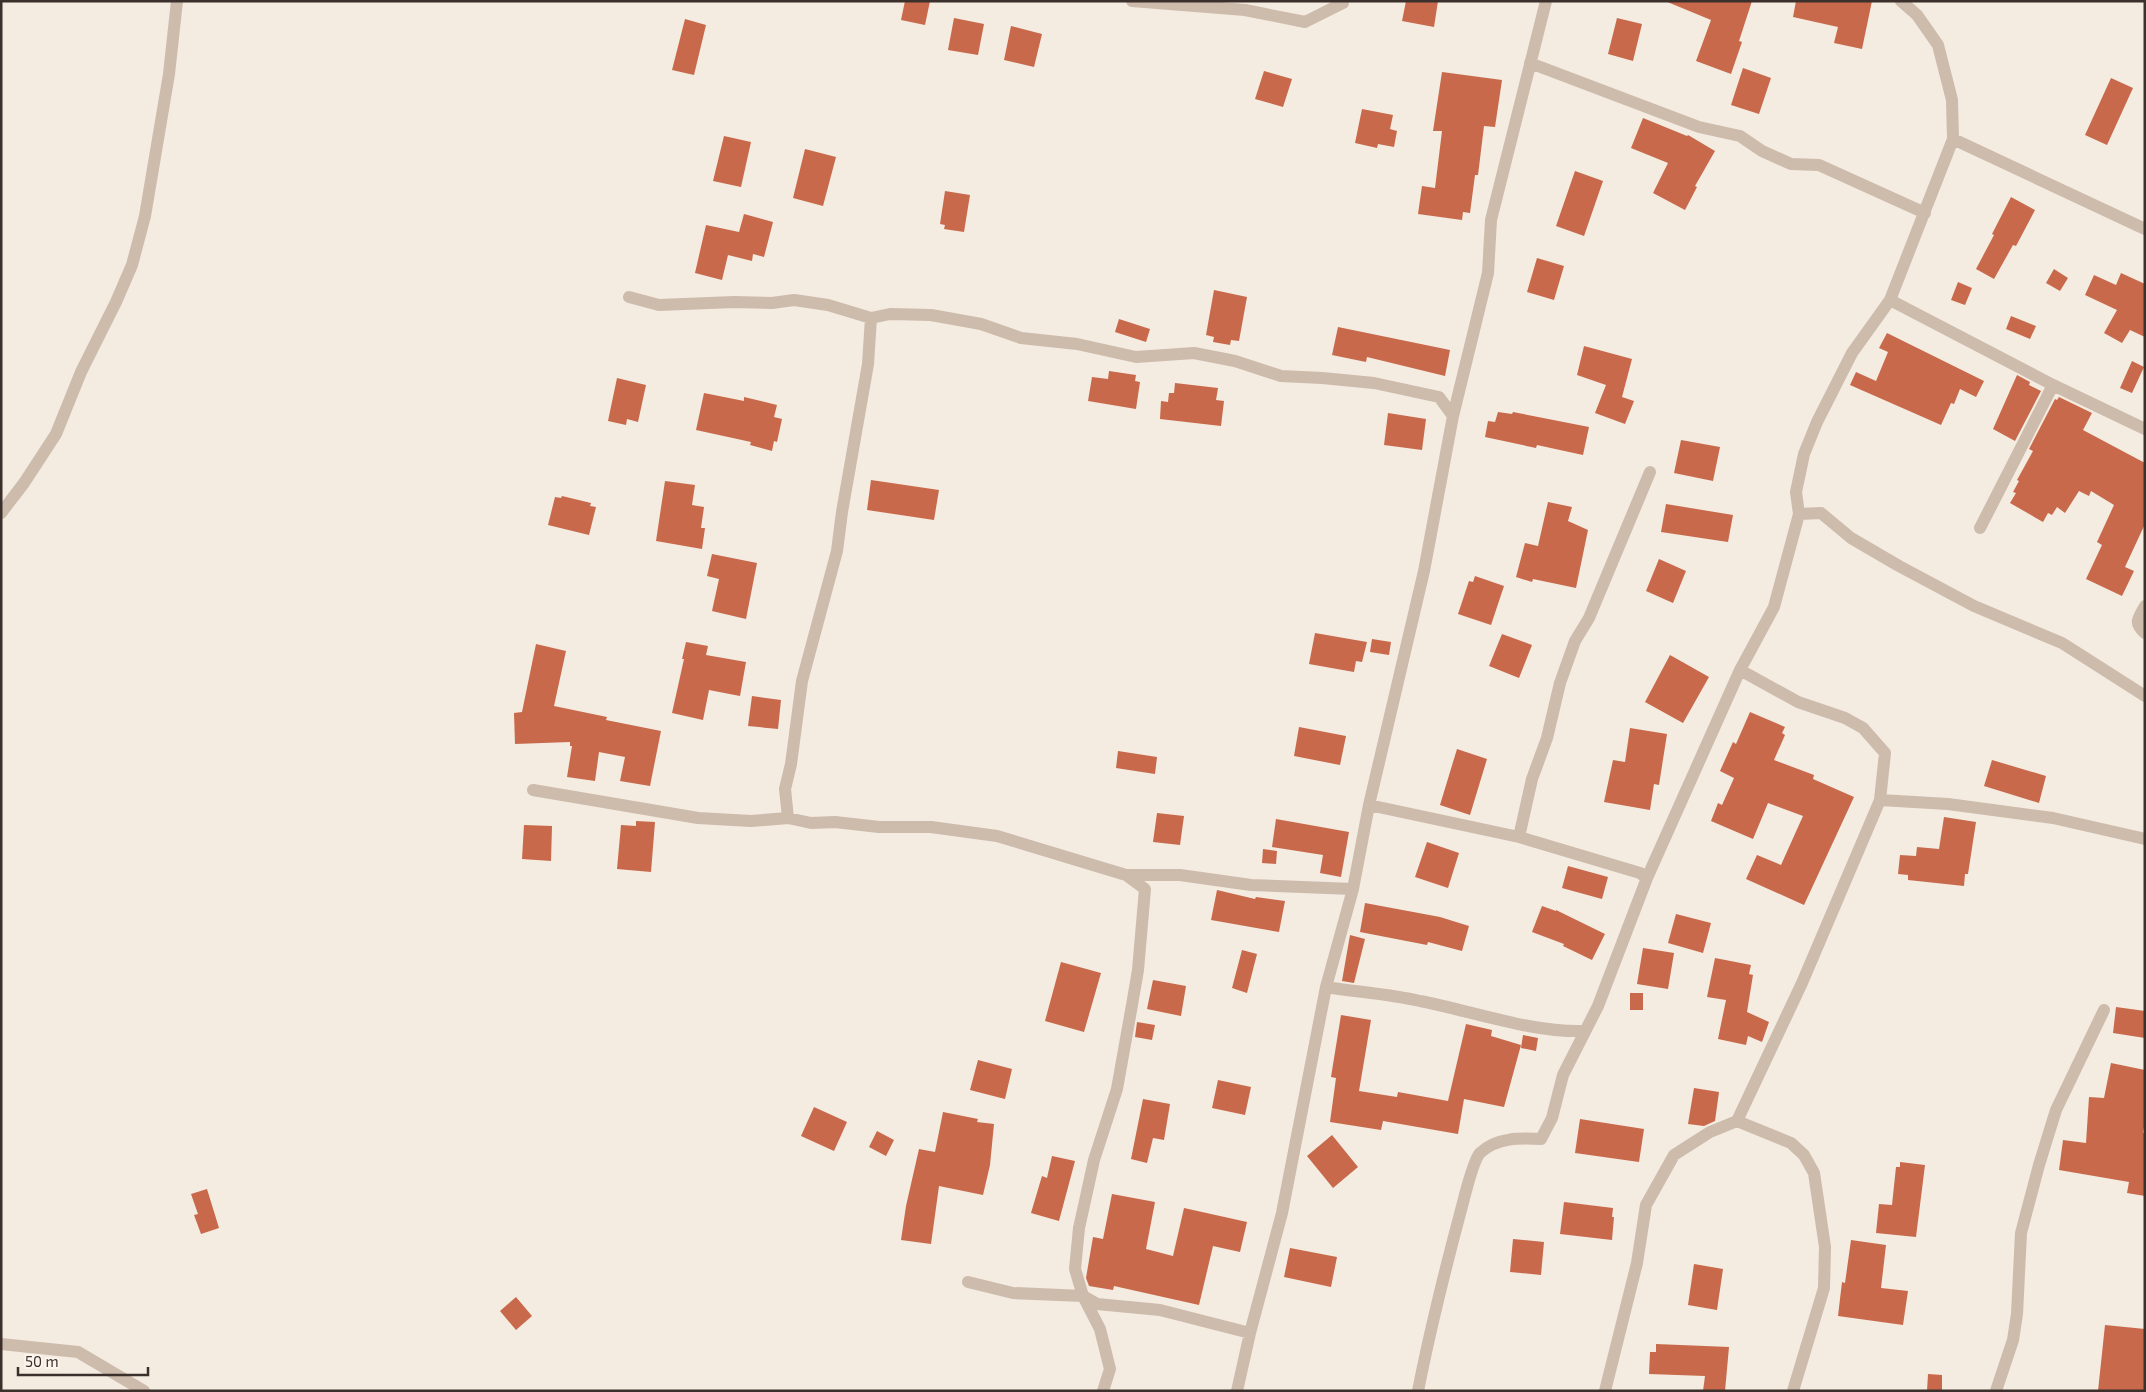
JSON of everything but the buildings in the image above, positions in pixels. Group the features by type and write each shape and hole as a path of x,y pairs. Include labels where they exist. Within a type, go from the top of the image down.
{"street":[{"path":"1,513 24,483 56,434 81,372 132,265 148,197 169,74 176,1"},
{"path":"1132,1 1245,10 1305,22 1343,3 1343,1"},
{"path":"1237,1391 1282,1213 1326,987 1353,889 1369,805 1424,571 1453,416 1488,273 1491,220 1546,1"},
{"path":"1418,1391 1432,1321 1466,1189 1480,1153 1499,1141 1521,1138 1542,1139 1552,1118 1563,1075 1598,1006 1647,878 1740,670 1774,608 1799,514 1796,492 1804,454 1817,422 1852,353 1890,300 1953,139 1952,100 1938,45 1917,15 1901,1"},
{"path":"1530,63 1700,127 1740,136 1762,151 1791,164 1819,165 1925,213"},
{"path":"1953,139 2145,229"},
{"path":"629,298 659,305 734,302 772,303 794,300 828,305 871,318 890,314 931,315 981,324 1021,338 1078,344 1136,357 1194,353 1235,361 1281,376 1374,383 1439,397 1453,416"},
{"path":"1890,300 2053,385 2145,429"},
{"path":"788,818 786,789 792,764 802,681 837,550 868,364 871,318"},
{"path":"1980,528 2053,385"},
{"path":"1519,837 1532,779 1547,738 1560,683 1575,641 1589,618 1650,472"},
{"path":"1799,514 1821,513 1851,538 1899,566 1974,606 2062,643 2145,696"},
{"path":"2145,606 2137,622 2138,627 2145,634"},
{"path":"1605,1391 1637,1263 1646,1205 1674,1155 1710,1132 1737,1121 1802,983 1880,800 1885,754 1863,728 1845,718 1798,702 1740,670"},
{"path":"533,790 698,818 751,821 788,818 811,823 835,822 879,827 931,827 998,836 1126,875 1180,875 1251,885 1353,889"},
{"path":"1880,800 1948,804 2053,818 2145,839"},
{"path":"1369,805 1519,837 1640,873 1647,878"},
{"path":"1103,1391 1110,1369 1100,1329 1083,1296 1075,1269 1079,1228 1094,1160 1117,1089 1138,970 1145,889 1126,875"},
{"path":"1326,987 1420,1001 1566,1032 1585,1031"},
{"path":"1996,1391 2012,1340 2017,1314 2021,1234 2039,1165 2056,1110 2104,1010"},
{"path":"1737,1121 1790,1143 1804,1155 1814,1173 1825,1247 1824,1288 1793,1391"},
{"path":"968,1282 1013,1293 1083,1296 1097,1304 1160,1310 1250,1334"},
{"path":"1,1344 78,1352 144,1391"}]}
